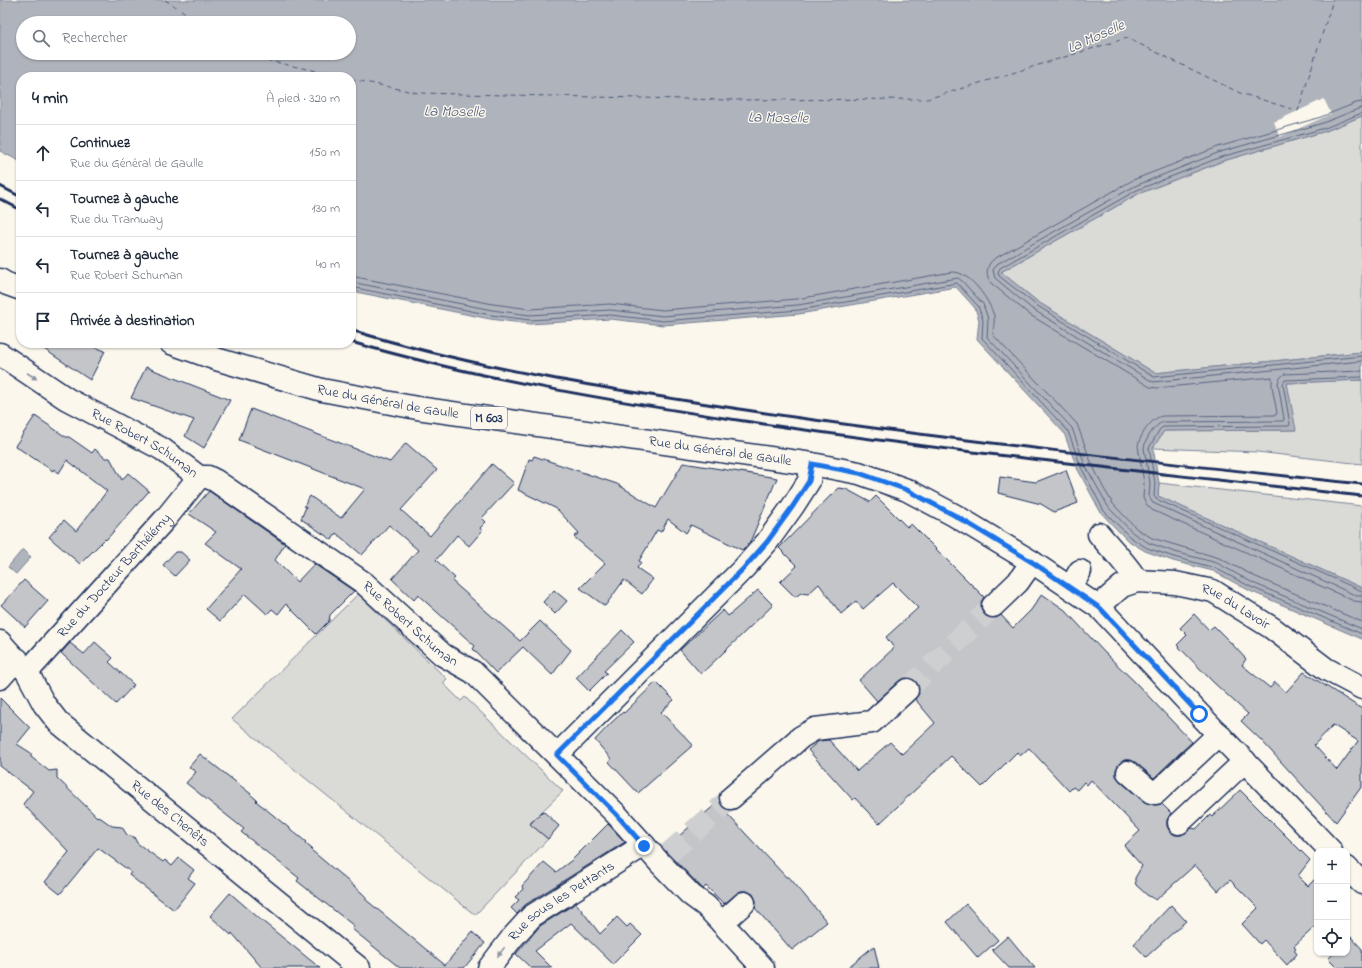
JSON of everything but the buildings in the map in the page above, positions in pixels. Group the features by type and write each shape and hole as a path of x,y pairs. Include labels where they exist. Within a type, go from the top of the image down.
{"street":[{"name":"Rue du Général de Gaulle","path":"185,348 216,359 330,391 417,408 812,464 859,473 907,490 954,515 1032,562 1075,579 1100,608 1328,848"},
{"name":"Rue Robert Schuman","path":"0,354 67,399 162,449 199,477 216,481 364,583 443,655 473,672 616,814 644,846 663,858 691,895 706,906 763,968"},
{"path":"557,755 744,568 767,542 809,481 812,464"},
{"name":"Rue du Docteur Barthélémy","path":"0,678 22,666 166,518 199,477"},
{"path":"1099,534 1129,568 1137,581"},
{"path":"993,606 1018,582 1032,562"},
{"name":"Rue du Lavoir","path":"1100,608 1107,599 1122,586 1137,581 1175,583 1213,591 1272,628 1326,669 1362,688"},
{"name":"Rue des Chenêts","path":"0,642 22,666 44,704 58,722 359,968"},
{"path":"731,798 801,737 815,729 872,722 907,690"},
{"path":"1128,772 1151,792 1156,793 1219,734"},
{"path":"1179,823 1244,761"},
{"name":"Rue sous les Pettants","path":"489,968 512,938 532,916 644,846"},
{"path":"1350,871 1362,884"},
{"path":"722,923 744,904"}],"shaded area":[{"path":"1362,116 1362,352 1155,373 1038,302 1001,272 1138,194 1223,161 1326,131"},
{"path":"1362,380 1362,464 1257,452 1153,448 1164,431 1295,430 1287,383"},
{"path":"1159,483 1362,506 1362,588 1158,496"},
{"path":"358,594 447,679 443,683 461,701 465,697 563,791 530,823 548,839 475,915 232,719"}],"water":[{"name":"La Moselle","path":"0,0 1362,0 1362,116 1326,131 1223,161 1138,194 1001,272 1038,302 1155,373 1362,352 1362,380 1287,383 1296,430 1164,431 1153,448 1159,483 1158,496 1362,588 1362,639 1250,591 1213,571 1173,561 1145,551 1127,540 1101,513 1077,468 1064,433 977,339 979,320 975,308 956,287 799,314 663,325 610,319 530,324 490,319 356,292 356,72 16,72 16,159 0,151"},
{"path":"23,549 31,557 16,574 8,567"}],"pier":[{"path":"1324,99 1331,114 1280,137 1274,122"}],"ferry route":[{"path":"165,0 191,16"},
{"path":"356,80 418,93 728,100 927,99 1127,38 1240,93 1298,111 1333,0"},
{"path":"265,60 321,72"}],"tunnel":[{"path":"907,690 993,606"},
{"path":"668,854 731,798"}],"railway":[{"path":"0,186 16,194"},
{"path":"0,199 16,207"},
{"path":"356,331 446,356 544,377 739,409 972,441 1362,484"},
{"path":"356,343 448,367 546,388 744,421 898,443 1362,496"}],"route":[{"path":"644,846 616,814 557,755 744,568 767,542 809,481 812,464 859,473 907,490 954,515 1071,587 1100,608 1199,714"}]}
